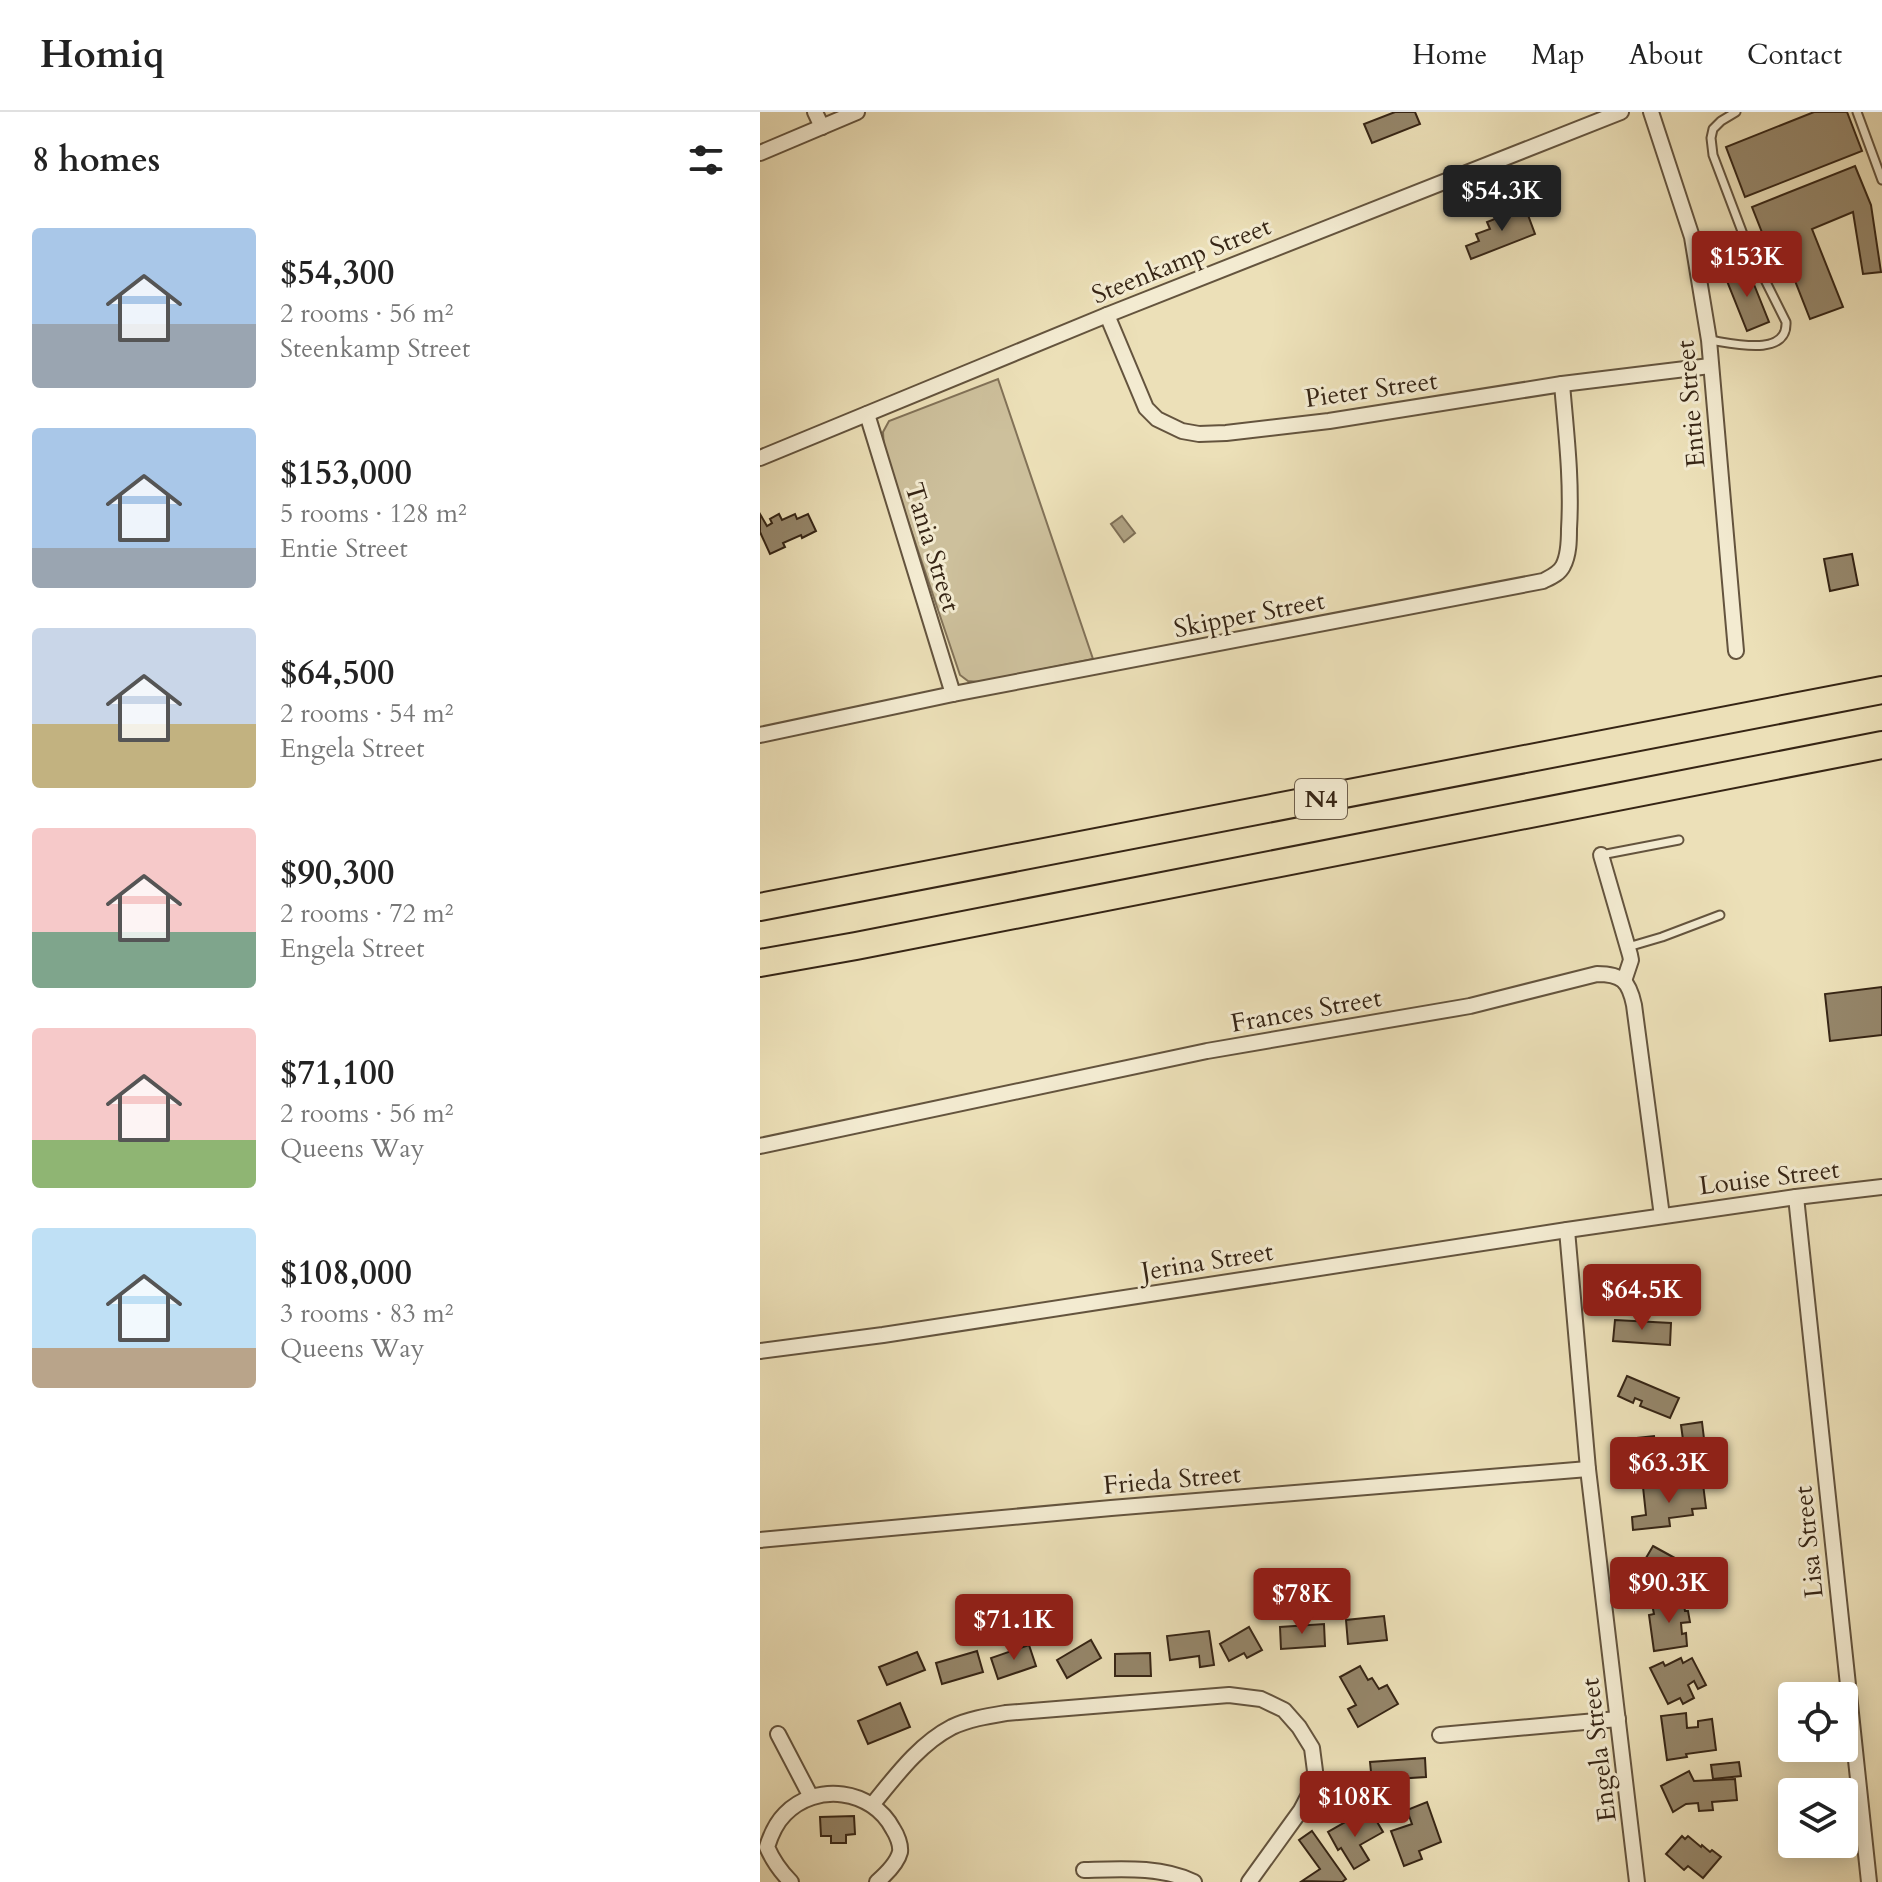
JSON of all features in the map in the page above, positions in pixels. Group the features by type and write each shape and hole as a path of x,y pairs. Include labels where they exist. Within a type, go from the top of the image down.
{"highway":[{"name":"N4","path":"760,907 1882,690"},
{"name":"N4","path":"760,963 1882,745"}],"street":[{"path":"815,112 822,127"},
{"path":"760,153 857,112"},
{"name":"Steenkamp Street","path":"760,458 1107,315 1621,112"},
{"name":"Entie Street","path":"1651,112 1692,237 1709,340 1736,651"},
{"name":"Pieter Street","path":"1107,315 1146,408 1157,419 1182,431 1199,434 1329,421 1562,384 1710,366"},
{"name":"Skipper Street","path":"760,735 953,694 1543,581 1563,567 1569,535 1571,495 1562,384"},
{"name":"Tania Street","path":"867,414 953,694"},
{"path":"1601,855 1631,960 1624,981 1631,990 1634,1005 1662,1216"},
{"name":"Frances Street","path":"760,1146 1207,1051 1470,1006 1597,974 1612,974 1624,981"},
{"name":"Louise Street","path":"1662,1216 1882,1187"},
{"name":"Lisa Street","path":"1796,1197 1869,1882"},
{"name":"Jerina Street","path":"760,1351 1662,1216"},
{"name":"Engela Street","path":"1567,1230 1588,1469 1637,1882"},
{"name":"Frieda Street","path":"760,1540 1588,1469"},
{"path":"872,1805 922,1749 952,1727 977,1718 1229,1695 1261,1699 1284,1710 1299,1727 1312,1748 1315,1771 1311,1791 1301,1810 1249,1882"},
{"path":"1440,1735 1618,1719"},
{"path":"778,1734 811,1797"},
{"path":"791,1882 763,1847 787,1811 811,1797 843,1794 872,1805 891,1825 898,1838 901,1851 894,1864 877,1882"},
{"path":"1084,1870 1138,1869 1181,1875 1194,1882"}],"lane":[{"path":"1709,340 1752,346 1774,343 1783,339 1787,329 1746,242 1713,155 1713,129 1736,112"},
{"path":"1857,112 1882,180"},
{"path":"1692,237 1746,242"},
{"path":"1601,855 1679,840"},
{"path":"1628,947 1720,915"}],"shaded area":[{"path":"998,379 1093,659 979,682 968,681 960,675 884,450 883,432 889,421"},
{"path":"1122,516 1135,533 1124,542 1111,524"}],"building":[{"path":"1395,112 1415,112 1420,124 1372,143 1364,124"},
{"path":"1814,112 1847,112 1862,151 1745,197 1726,147"},
{"path":"1855,166 1871,205 1881,272 1863,274 1853,212 1812,229 1843,307 1810,319 1777,235 1765,240 1752,207"},
{"path":"1525,207 1535,234 1471,259 1466,246 1479,241 1476,234 1490,229 1487,222"},
{"path":"1747,267 1769,322 1747,331 1725,276"},
{"path":"760,514 767,526 772,523 770,519 779,514 782,520 795,514 797,519 808,514 816,531 783,543 785,547 770,554 760,532"},
{"path":"1852,554 1858,585 1830,591 1824,559"},
{"path":"1882,987 1882,1035 1830,1041 1825,994"},
{"path":"1615,1320 1671,1323 1670,1345 1613,1341"},
{"path":"1627,1376 1679,1398 1670,1418 1640,1406 1642,1401 1635,1398 1633,1403 1618,1396"},
{"path":"1702,1422 1705,1447 1692,1449 1693,1456 1705,1454 1706,1463 1694,1465 1696,1475 1658,1480 1657,1466 1644,1467 1642,1457 1630,1458 1628,1439 1654,1436 1656,1450 1684,1447 1681,1425"},
{"path":"1675,1484 1675,1487 1703,1484 1706,1508 1692,1509 1693,1515 1669,1518 1670,1526 1633,1530 1632,1517 1646,1515 1643,1487"},
{"path":"1653,1546 1693,1568 1684,1583 1674,1583 1665,1599 1633,1580"},
{"path":"1683,1600 1690,1622 1681,1623 1687,1646 1654,1651 1649,1615 1654,1614 1652,1604"},
{"path":"1384,1616 1387,1640 1348,1644 1346,1620"},
{"path":"1324,1624 1325,1646 1281,1649 1280,1627"},
{"path":"1249,1627 1262,1650 1247,1658 1244,1653 1229,1661 1220,1644"},
{"path":"1209,1631 1214,1665 1200,1667 1199,1656 1170,1660 1167,1636"},
{"path":"1091,1640 1101,1658 1067,1678 1057,1660"},
{"path":"1029,1645 1036,1666 998,1679 991,1658"},
{"path":"977,1651 983,1672 942,1684 936,1663"},
{"path":"917,1652 925,1670 887,1685 879,1667"},
{"path":"1150,1653 1151,1676 1115,1676 1115,1654"},
{"path":"1681,1658 1683,1663 1692,1658 1706,1685 1698,1689 1694,1681 1688,1685 1694,1698 1683,1704 1680,1698 1668,1704 1650,1668 1663,1662 1665,1666"},
{"path":"1360,1666 1368,1680 1372,1678 1379,1689 1387,1685 1398,1704 1358,1727 1348,1709 1356,1705 1340,1677"},
{"path":"900,1703 910,1727 868,1744 858,1721"},
{"path":"1686,1713 1687,1728 1698,1727 1698,1721 1712,1719 1716,1750 1667,1760 1661,1716"},
{"path":"1425,1758 1426,1777 1395,1779 1396,1793 1382,1794 1381,1781 1372,1782 1370,1762"},
{"path":"1739,1762 1741,1776 1713,1779 1711,1765"},
{"path":"1689,1771 1694,1781 1735,1779 1737,1800 1712,1802 1713,1810 1699,1811 1698,1803 1686,1804 1673,1812 1661,1786"},
{"path":"1427,1802 1441,1842 1419,1851 1422,1859 1404,1866 1391,1831 1412,1824 1407,1810"},
{"path":"1373,1815 1383,1832 1360,1845 1369,1860 1354,1869 1328,1832 1349,1820 1352,1827"},
{"path":"854,1816 855,1834 846,1835 846,1843 831,1843 831,1836 821,1836 820,1817"},
{"path":"1312,1831 1346,1879 1342,1882 1302,1881 1320,1869 1299,1840"},
{"path":"1682,1836 1685,1839 1688,1836 1721,1857 1703,1878 1688,1866 1684,1870 1666,1854"}]}
